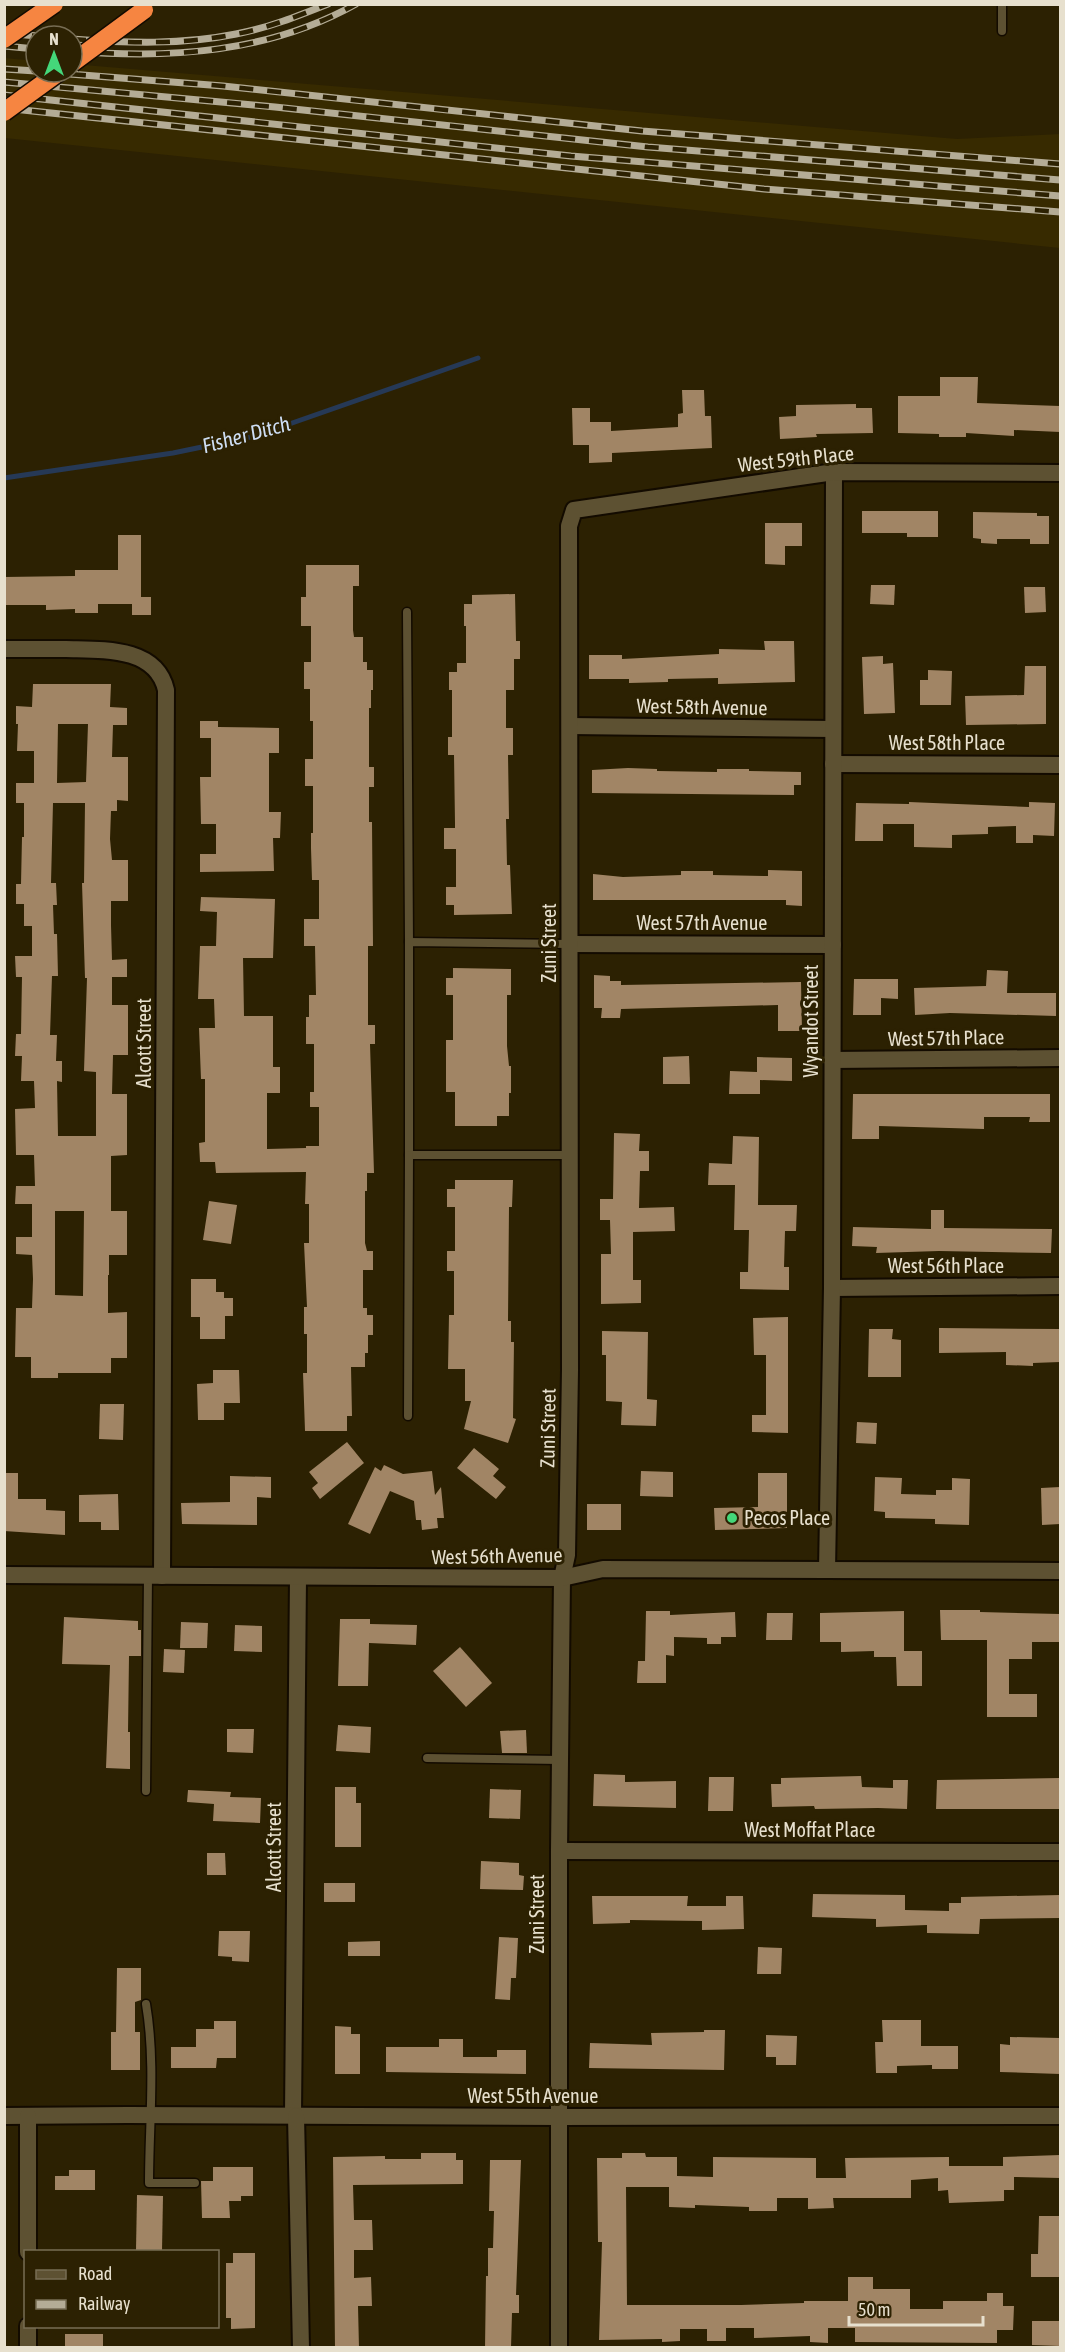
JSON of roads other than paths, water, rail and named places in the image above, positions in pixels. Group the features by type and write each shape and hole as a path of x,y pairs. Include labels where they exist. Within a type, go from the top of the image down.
{"highway":[{"path":"4,39 54,4"},
{"path":"84,54 144,10"},
{"path":"4,112 42,84"}],"street":[{"name":"West 59th Place","path":"574,510 834,472 1060,473"},
{"name":"Wyandot Street","path":"827,1570 832,1288 834,472"},
{"name":"Zuni Street","path":"559,2348 559,1851 562,1578 567,1555 570,1155 570,526 574,510"},
{"name":"Alcott Street","path":"4,649 102,650 127,653 145,661 158,672 165,682 155,1576"},
{"name":"West 58th Avenue","path":"570,726 833,729"},
{"name":"West 58th Place","path":"833,764 1060,765"},
{"name":"West 57th Avenue","path":"570,944 833,945"},
{"name":"West 57th Place","path":"832,1060 1060,1058"},
{"name":"West 56th Place","path":"832,1288 1060,1286"},
{"name":"West 56th Avenue","path":"4,1575 562,1578 603,1569 1060,1570"},
{"name":"Alcott Street","path":"298,1578 294,2116 301,2348"},
{"name":"West Moffat Place","path":"559,1851 1060,1852"},
{"name":"West 55th Avenue","path":"4,2116 1060,2116"},
{"path":"28,2116 28,2250"},
{"path":"28,2328 28,2348"}],"lane":[{"path":"1002,4 1002,31"},
{"path":"407,612 408,1416"},
{"path":"409,942 570,944"},
{"path":"409,1155 570,1155"},
{"path":"146,1791 155,1576"},
{"path":"427,1758 560,1760"},
{"path":"146,2004 150,2032 149,2183 195,2182"}],"waterway":[{"name":"Fisher Ditch","path":"4,478 173,453 255,436 478,358"}],"railway":[{"path":"84,40 154,42 216,38 271,25 328,4"},
{"path":"84,52 182,53 254,43 289,33 356,4"},
{"path":"4,33 24,35"},
{"path":"4,46 24,48"},
{"path":"4,69 24,70"},
{"path":"84,75 223,86 642,131 1060,164"},
{"path":"4,82 275,107 648,147 1060,180"},
{"path":"4,95 571,156 1060,196"},
{"path":"4,108 764,189 1060,212"}],"place":[{"name":"Pecos Place","path":"732,1518"}]}
